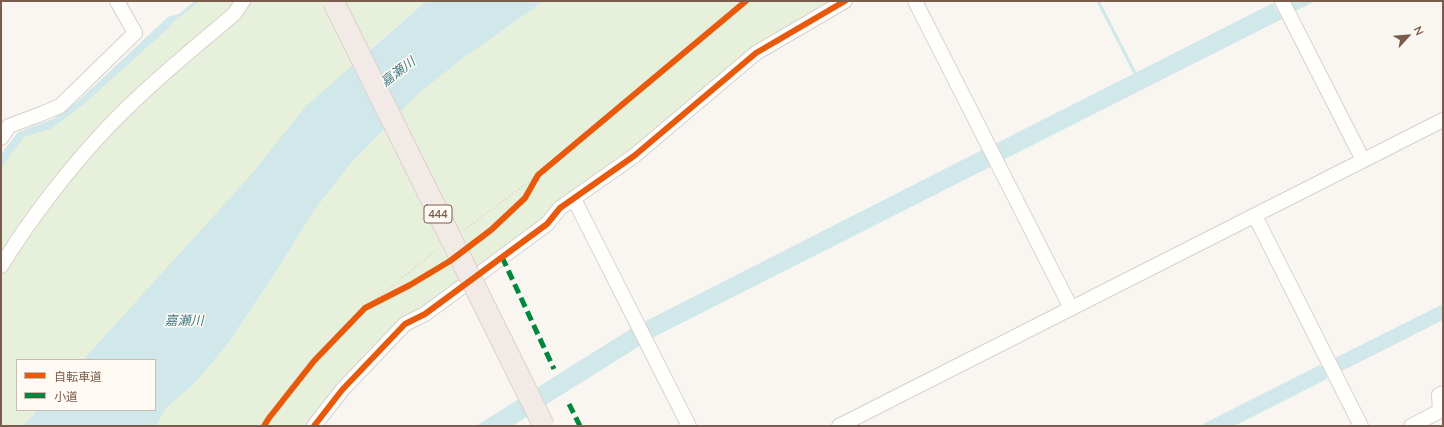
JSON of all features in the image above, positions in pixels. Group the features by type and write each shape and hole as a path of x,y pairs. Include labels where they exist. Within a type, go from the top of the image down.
{"highway":[{"name":"444","path":"333,1 544,426"}],"street":[{"path":"1,138 9,126 60,106 136,33 118,1"},
{"path":"1,266 13,247 72,168 108,127 153,83 234,14 243,1"},
{"path":"314,426 342,390 405,324 425,314 547,224 560,208 634,156 756,53 845,1"},
{"path":"915,1 1071,308"},
{"path":"1282,1 1363,160"},
{"path":"839,426 1443,120"},
{"path":"574,199 689,426"},
{"path":"1255,216 1362,426"},
{"path":"1411,426 1440,411 1439,395 1443,393"}],"green space":[{"path":"196,1 426,1 365,53 117,359 16,359 16,411 50,411 32,426 1,426 1,168 24,137 51,129 83,105 170,27 181,13"},
{"path":"544,1 831,1 750,50 545,220 426,309 308,426 136,426 166,408 195,383 229,342 313,212 350,164 419,93 458,62"}],"water":[{"name":"嘉瀬川","path":"426,1 544,1 458,62 419,93 350,164 313,212 229,342 195,383 166,408 156,426 23,426 37,411 156,411 156,359 84,359 250,176 306,106"},
{"path":"1288,1 1315,1 1294,12"},
{"path":"1273,3 1282,19 1003,160 995,144"},
{"path":"181,13 170,27 83,105 51,129 24,137 1,168 1,154 18,132 53,119 79,100 168,17"},
{"path":"984,149 992,166 652,338 644,322"},
{"path":"1443,304 1443,320 1342,371 1341,370 1326,375 1327,379 1234,426 1199,426 1320,365 1322,367 1336,360 1335,358"},
{"path":"632,328 641,345 512,426 476,426"}],"waterway":[{"path":"180,15 197,1"},
{"path":"1098,1 1135,73"}],"marked path":[{"path":"502,257 554,369"},
{"path":"569,404 580,426"}],"cycle path":[{"path":"264,426 314,361 365,308 410,285 450,261 491,230 525,198 538,175 746,1"},
{"path":"314,426 342,390 405,324 425,314 547,224 560,208 634,156 756,53 845,1"}]}
